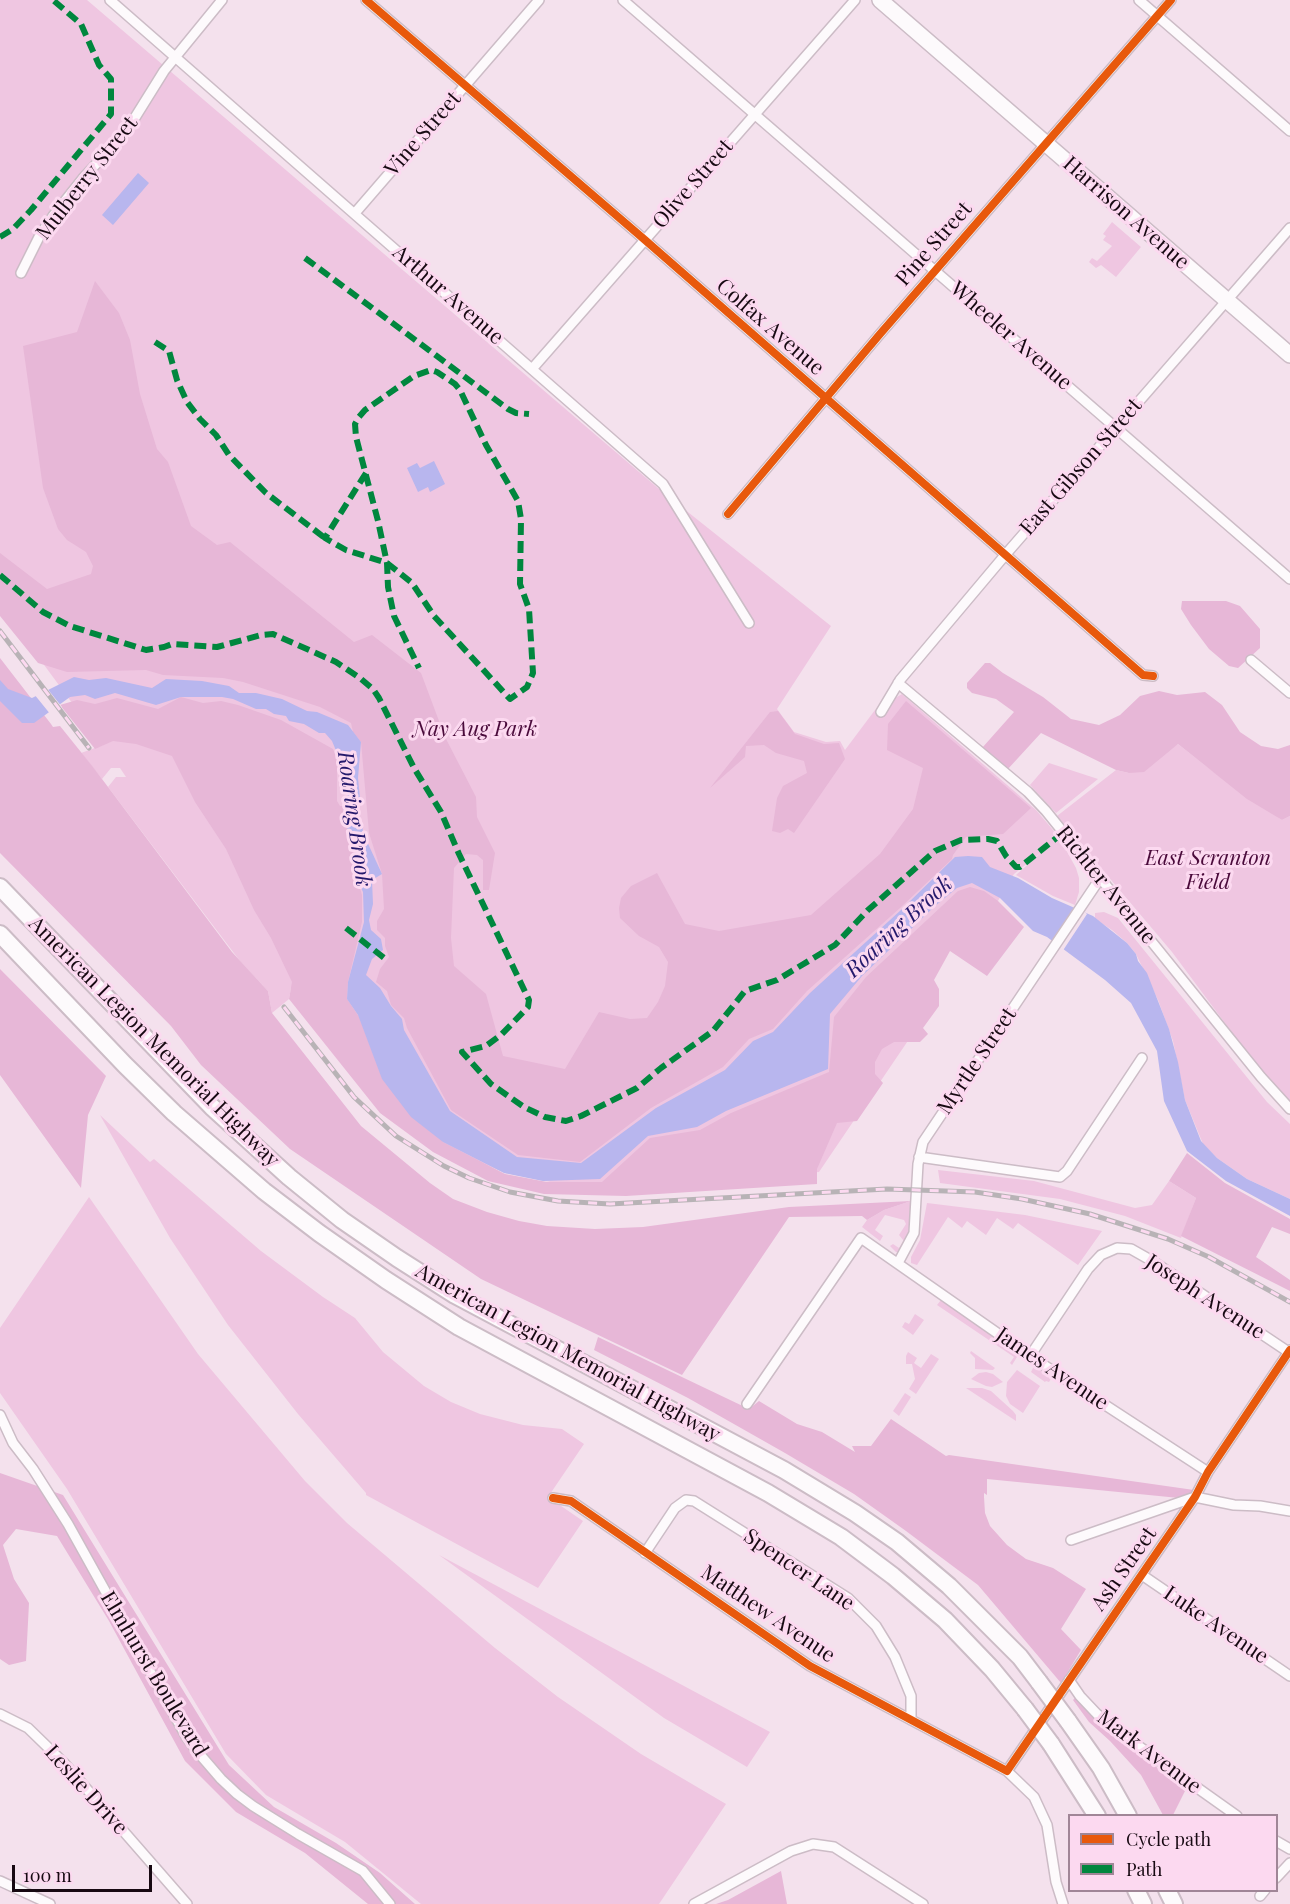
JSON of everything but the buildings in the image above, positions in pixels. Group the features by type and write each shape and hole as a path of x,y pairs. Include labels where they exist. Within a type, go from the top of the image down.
{"highway":[{"name":"American Legion Memorial Highway","path":"0,887 229,1123 289,1177 342,1220 455,1295 784,1470 855,1513 897,1542 949,1586 1020,1657 1101,1768 1127,1814"},
{"name":"American Legion Memorial Highway","path":"0,934 174,1113 225,1158 310,1226 386,1280 459,1327 768,1493 841,1538 893,1576 945,1620 992,1669 1051,1744 1096,1814"}],"main road":[{"name":"Harrison Avenue","path":"880,0 1290,355"}],"street":[{"name":"Arthur Avenue","path":"110,0 663,484 749,622"},
{"name":"Mulberry Street","path":"21,273 39,237 53,216 84,177 126,132 175,56 222,0"},
{"name":"Colfax Avenue","path":"366,0 1143,675 1153,676"},
{"name":"Vine Street","path":"355,213 539,0"},
{"name":"Wheeler Avenue","path":"623,0 1290,579"},
{"name":"Olive Street","path":"532,369 855,0"},
{"path":"1139,0 1290,131"},
{"name":"Pine Street","path":"728,514 1171,0"},
{"name":"East Gibson Street","path":"881,712 898,683 1006,554 1290,228"},
{"path":"1251,660 1290,693"},
{"name":"Richter Avenue","path":"898,683 1028,792 1053,819 1278,1098 1290,1109"},
{"name":"Myrtle Street","path":"898,1263 914,1233 922,1142 1101,876"},
{"path":"919,1157 1060,1177 1067,1171 1142,1058"},
{"name":"James Avenue","path":"747,1404 861,1238 1030,1356 1208,1472"},
{"name":"Joseph Avenue","path":"1030,1356 1088,1269 1101,1255 1117,1248 1131,1249 1154,1262 1290,1352"},
{"name":"Ash Street","path":"1007,1771 1196,1497 1208,1472 1290,1352"},
{"name":"Elmhurst Boulevard","path":"0,1415 13,1443 33,1469 68,1524 94,1574 196,1750 221,1779 253,1806 363,1871 390,1904"},
{"path":"1071,1540 1196,1497 1234,1505 1290,1511"},
{"name":"Matthew Avenue","path":"553,1498 571,1501 810,1666 1007,1771"},
{"name":"Spencer Lane","path":"645,1553 675,1508 686,1500 694,1501 848,1598 876,1626 895,1657 911,1696 911,1720"},
{"name":"Luke Avenue","path":"1142,1575 1290,1676"},
{"name":"Mark Avenue","path":"1069,1680 1097,1714 1236,1814"},
{"name":"Leslie Drive","path":"0,1714 28,1728 64,1763 187,1904"},
{"path":"1007,1771 1034,1797 1047,1825 1056,1882 1064,1904"},
{"path":"694,1904 791,1851 813,1844 834,1847 920,1903"},
{"path":"1278,1876 1290,1863"},
{"path":"0,1881 50,1904"}],"green space":[{"name":"Nay Aug Park","path":"0,0 87,0 659,489 831,626 777,709 794,732 826,742 840,741 845,750 875,710 902,694 1036,810 1059,837 1079,878 1079,892 1075,905 1053,896 1016,875 1043,851 1014,874 967,953 940,933 911,976 939,995 819,1172 625,1186 565,1185 505,1173 446,1147 291,988 289,999 272,1013 268,991 240,961 108,787 116,777 126,777 120,768 111,768 102,779 81,753 103,745 0,605"},
{"path":"1112,222 1141,247 1116,277 1101,265 1096,268 1089,262 1092,258 1097,261 1112,246 1103,240 1106,236 1103,234"},
{"name":"East Scranton Field","path":"1178,744 1282,820 1290,816 1290,1104 1280,1097 1172,952 1057,816 1116,770 1129,773"},
{"path":"1049,763 1098,779 1056,813 1030,785"},
{"path":"1104,912 1118,918 1267,1102 1290,1124 1290,1199 1247,1179 1217,1158 1203,1144 1185,1100 1173,1041 1158,1000 1136,954 1112,930 1095,919 1095,913"},
{"path":"100,1115 150,1162 154,1159 261,1251 355,1318 383,1352 424,1386 451,1402 480,1414 523,1425 562,1429 584,1444 548,1497 583,1521 538,1588 366,1495 228,1325 170,1238"},
{"path":"938,1170 1034,1181 1135,1208 1152,1205 1169,1181 1196,1198 1181,1238 1125,1216 1060,1199 940,1183"},
{"path":"89,1197 198,1354 305,1481 347,1523 495,1648 558,1697 641,1754 726,1804 659,1904 421,1904 345,1842 266,1795 226,1754 67,1489 0,1393 0,1328"},
{"path":"911,1201 909,1233 901,1252 896,1252 890,1246 893,1244 899,1248 904,1241 899,1235 906,1224 904,1220 885,1215 875,1230 883,1236 880,1241 862,1227 867,1220 884,1210"},
{"path":"927,1203 1025,1215 1102,1231 1078,1265 1018,1223 1013,1229 997,1218 986,1235 967,1221 962,1228 948,1217 917,1265 911,1263 911,1257 920,1240"},
{"path":"941,1300 1017,1354 1012,1365 1010,1363 1014,1357 937,1305"},
{"path":"915,1314 924,1320 913,1335 902,1327 905,1322 909,1324"},
{"path":"971,1351 995,1368 993,1370 975,1369 975,1358 970,1353"},
{"path":"908,1352 917,1358 914,1363 921,1368 931,1354 939,1359 916,1394 909,1389 915,1379 912,1364 906,1364"},
{"path":"1035,1364 1053,1376 1049,1382 1045,1382 1031,1372"},
{"path":"1017,1370 1040,1386 1023,1413 1010,1404 1006,1396 1007,1382"},
{"path":"979,1373 993,1374 1003,1382 992,1387 971,1379"},
{"path":"966,1388 982,1388 991,1391 1013,1411 1016,1421"},
{"path":"905,1393 911,1397 899,1416 893,1411"},
{"path":"439,1555 770,1732 747,1767 664,1718"}],"shaded area":[{"path":"95,281 119,313 130,340 140,394 157,449 168,462 191,526 217,545 230,542 354,642 372,635 421,673 445,737 476,797 477,817 495,853 489,890 483,890 483,860 477,855 466,854 454,868 451,938 454,966 486,994 503,1056 565,1069 599,1012 630,1019 647,1018 665,986 668,962 659,947 639,936 620,918 619,908 621,898 631,886 657,873 685,924 719,931 811,915 880,854 913,809 923,768 887,750 888,724 906,701 1031,808 1003,834 966,837 952,859 807,991 773,1029 749,1039 723,1067 651,1108 580,1162 518,1155 451,1110 407,1028 404,1018 391,1005 387,991 376,982 380,969 389,957 385,938 377,930 377,921 384,909 382,874 369,833 361,742 353,732 351,723 320,707 243,682 223,678 163,675 146,670 67,672 38,663 0,616 0,553 47,589 91,574 93,566 86,552 67,540 58,529 43,488 23,346 77,332"},
{"path":"1182,601 1226,601 1240,606 1260,629 1260,648 1238,668 1229,666 1209,649 1191,625 1181,609"},
{"path":"0,658 53,727 60,726 93,767 232,952 268,991 272,1013 361,1126 453,1199 519,1221 547,1226 595,1229 643,1227 789,1207 911,1201 884,1210 867,1220 862,1216 789,1217 682,1375 481,1279 290,1149 201,1065 171,1026 0,853"},
{"path":"985,663 990,663 1043,697 1071,719 1099,725 1120,715 1140,696 1159,691 1177,695 1205,692 1222,705 1240,732 1261,746 1278,749 1290,745 1290,816 1282,820 1247,799 1178,744 1144,772 1129,773 1116,770 1041,733 1007,770 982,748 1014,712 996,699 972,693 967,688 967,683"},
{"path":"181,697 203,703 221,701 238,705 281,720 333,749 341,770 337,773 337,801 340,806 343,806 345,823 353,841 362,895 362,922 348,982 347,999 443,1142 505,1174 547,1182 602,1182 650,1138 700,1130 731,1113 829,1072 834,1017 866,977 958,891 970,887 984,891 998,901 1024,927 987,976 950,951 934,980 939,989 939,1006 923,1028 928,1034 920,1042 894,1042 882,1049 875,1062 875,1074 883,1083 857,1121 837,1123 817,1169 817,1184 626,1196 544,1194 488,1181 433,1152 380,1113 289,999 292,982 271,938 254,910 226,849 195,802 172,756 136,744 113,741 95,749 60,705 77,700 95,704 117,698 158,709"},
{"path":"778,711 795,734 824,744 839,743 845,759 794,833 788,829 780,833 772,831 777,798 783,786 807,773 804,761 776,753 764,745 746,746 745,757 710,788 770,712"},
{"path":"0,969 106,1076 88,1115 81,1188 0,1075"},
{"path":"1187,1153 1225,1183 1290,1219 1290,1234 1272,1227 1256,1257 1290,1280 1290,1291 1181,1236 1196,1198 1169,1181"},
{"path":"598,1337 749,1409 759,1401 797,1424 822,1432 855,1452 852,1446 871,1446 891,1419 946,1456 1194,1490 1188,1497 1179,1498 987,1479 987,1495 984,1493 985,1513 990,1526 1007,1545 1026,1559 1053,1568 1086,1589 1061,1629 1081,1650 1061,1683 978,1585 906,1531 854,1494 785,1453 688,1398 594,1350"},
{"path":"0,1473 63,1495 229,1765 274,1807 336,1843 380,1873 415,1904 368,1904 305,1853 236,1812 185,1761 109,1621 57,1536 16,1529 3,1545 14,1579 29,1603 26,1661 9,1665 0,1659"},
{"path":"1077,1696 1097,1717 1185,1791 1174,1814 1162,1814 1141,1775 1089,1722 1073,1700"},
{"path":"781,1871 787,1904 716,1904 728,1900"}],"water":[{"path":"138,173 149,183 113,225 102,215"},
{"path":"434,461 445,484 430,492 428,487 418,492 407,468 417,463 420,468"},
{"name":"Roaring Brook","path":"74,677 89,680 106,678 152,688 166,679 202,681 229,686 239,693 256,693 282,699 307,711 317,712 348,725 361,742 358,809 364,835 382,874 372,880 373,904 369,920 371,930 381,939 383,950 372,959 366,975 380,988 402,1019 404,1030 450,1111 517,1157 581,1163 656,1108 725,1070 753,1041 773,1032 810,993 955,857 982,857 990,867 1018,878 1052,898 1093,916 1127,943 1147,973 1169,1029 1185,1100 1201,1141 1217,1158 1247,1179 1290,1199 1290,1216 1226,1181 1187,1151 1164,1101 1157,1051 1131,1003 1105,980 1047,937 1033,931 1000,898 972,883 957,888 935,906 862,976 830,1014 828,1069 726,1111 697,1127 648,1136 600,1179 543,1181 504,1173 443,1142 411,1117 382,1079 358,1015 347,999 348,982 364,922 363,892 358,881 353,841 345,823 343,806 348,795 347,782 351,779 350,770 347,766 341,770 342,765 332,741 325,733 319,733 304,724 289,721 286,716 274,714 266,709 256,709 222,697 181,697 156,705 115,693 95,699 85,695 70,697 34,723 22,723 0,701 0,680 8,689 32,698"}],"pier":[{"path":"46,687 62,707 51,715 34,694"},
{"path":"1077,905 1087,914 1062,952 1051,944"}],"railway":[{"path":"0,631 89,748"},
{"path":"284,1007 354,1097 396,1136 444,1166 469,1178 510,1192 558,1201 610,1204 887,1189 975,1192 1022,1199 1090,1214 1168,1239 1209,1257 1290,1302"}],"marked path":[{"path":"0,237 13,229 31,210 111,114 111,79 99,65 81,24 53,0"},
{"path":"305,258 508,409 516,413 529,414"},
{"path":"155,342 169,351 177,380 187,402 216,435 229,455 266,493 325,538"},
{"path":"366,473 325,538 346,550 387,563 412,583 434,616 510,699 527,687 533,673 529,609 520,584 521,519 518,501 486,445 460,390 437,372 431,370 414,376 365,410 359,417 355,424 356,437 378,521 387,563 388,587 394,616 419,668"},
{"path":"0,575 43,612 70,626 146,650 172,644 217,647 273,634 336,662 373,689 414,768 441,812 529,1000 528,1007 502,1034 486,1046 462,1052 491,1084 524,1107 545,1117 566,1121 637,1088 713,1031 745,991 777,980 835,945 868,910 935,851 961,840 988,839 997,841 1006,856 1016,867 1020,867 1064,832"},
{"path":"346,928 388,961"}],"cycle path":[{"path":"366,0 1143,675 1153,676"},
{"path":"728,514 880,334 1171,0"},
{"path":"553,1498 571,1501 810,1666 1007,1771 1195,1497 1208,1472 1290,1350"}]}
